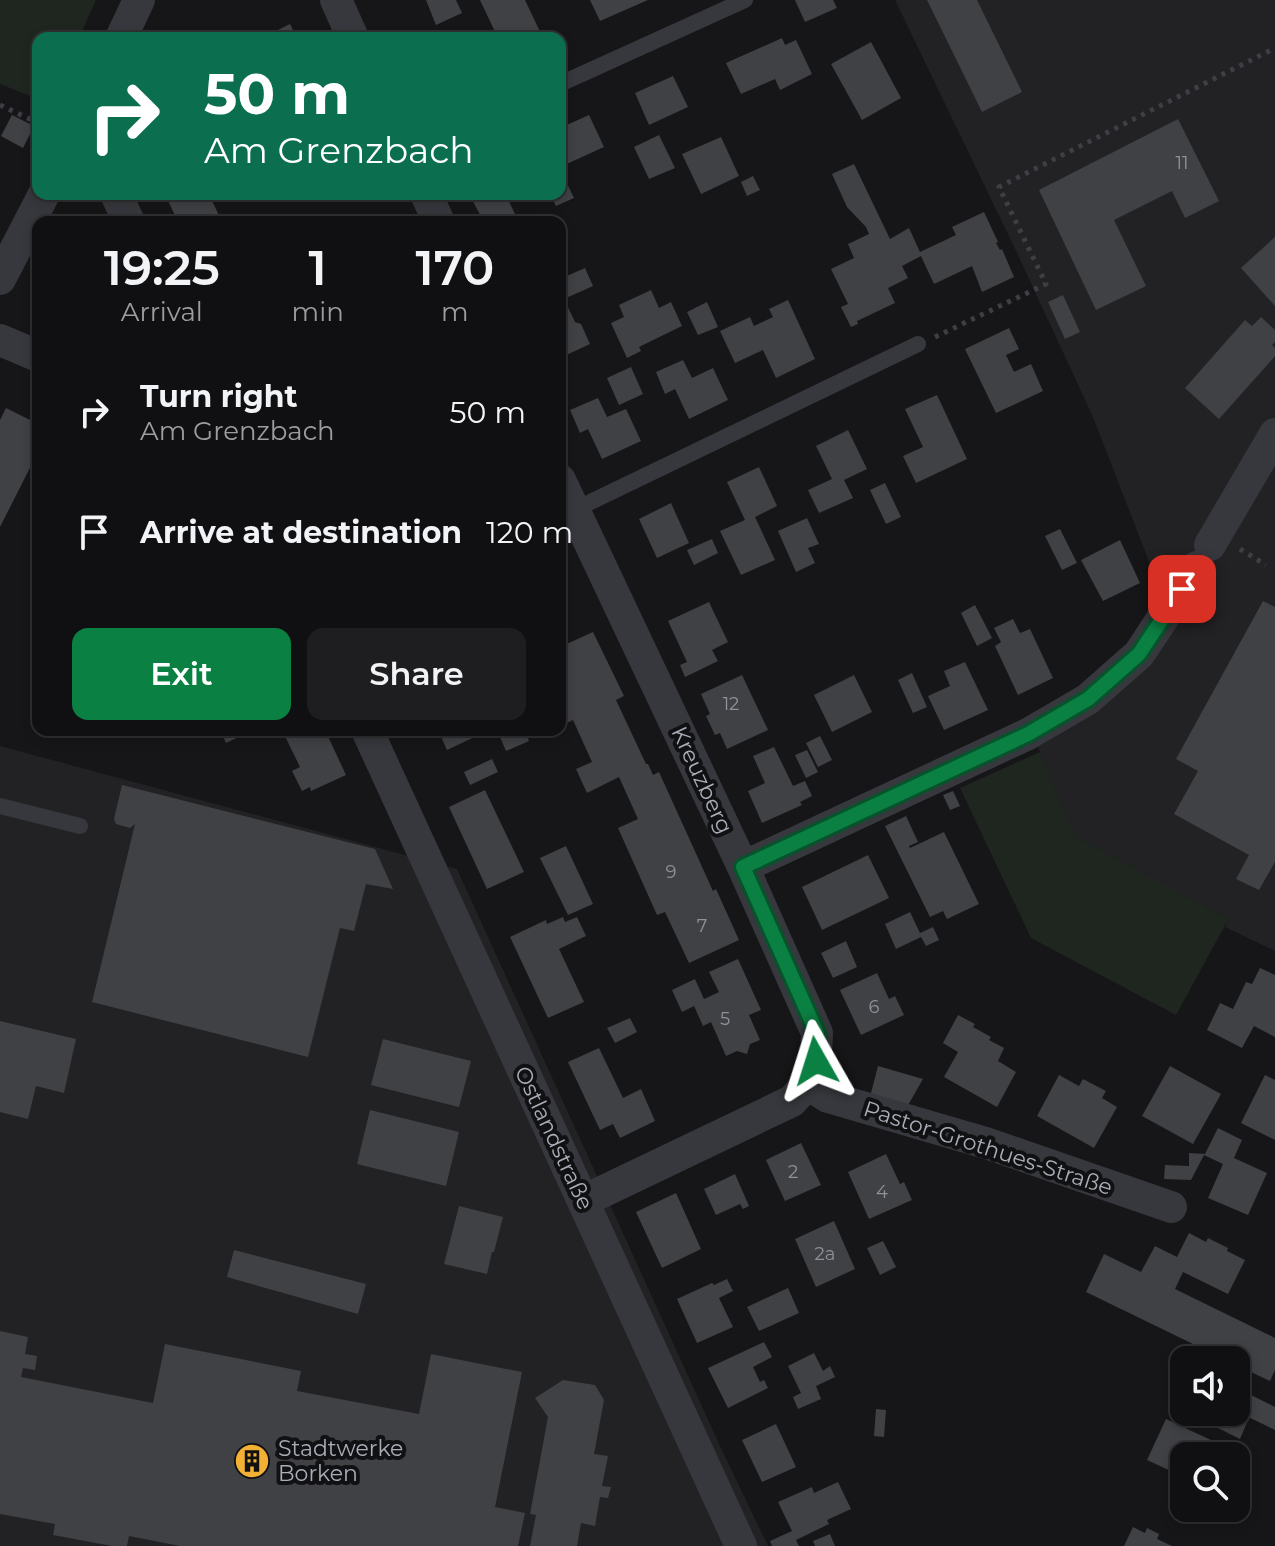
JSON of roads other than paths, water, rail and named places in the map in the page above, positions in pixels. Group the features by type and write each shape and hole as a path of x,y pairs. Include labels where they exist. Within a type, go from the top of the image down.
{"street":[{"path":"124,32 139,0"},
{"path":"336,0 350,32"},
{"path":"0,279 32,217"},
{"path":"0,340 32,353"},
{"path":"743,867 1028,734 1088,699 1139,654 1204,556 1275,434"},
{"name":"Kreuzberg","path":"566,493 743,867 817,1033 816,1061 808,1084"},
{"name":"Ostlandstraße","path":"370,736 741,1546"},
{"path":"583,1201 792,1101 808,1084"},
{"name":"Pastor-Grothues-Straße","path":"808,1084 828,1097 986,1143 1171,1207"}],"lane":[{"path":"566,81 745,0"},
{"path":"574,510 918,344"},
{"path":"0,806 80,826"}],"place":[{"name":"Stadtwerke Borken","path":"252,1461"}]}
